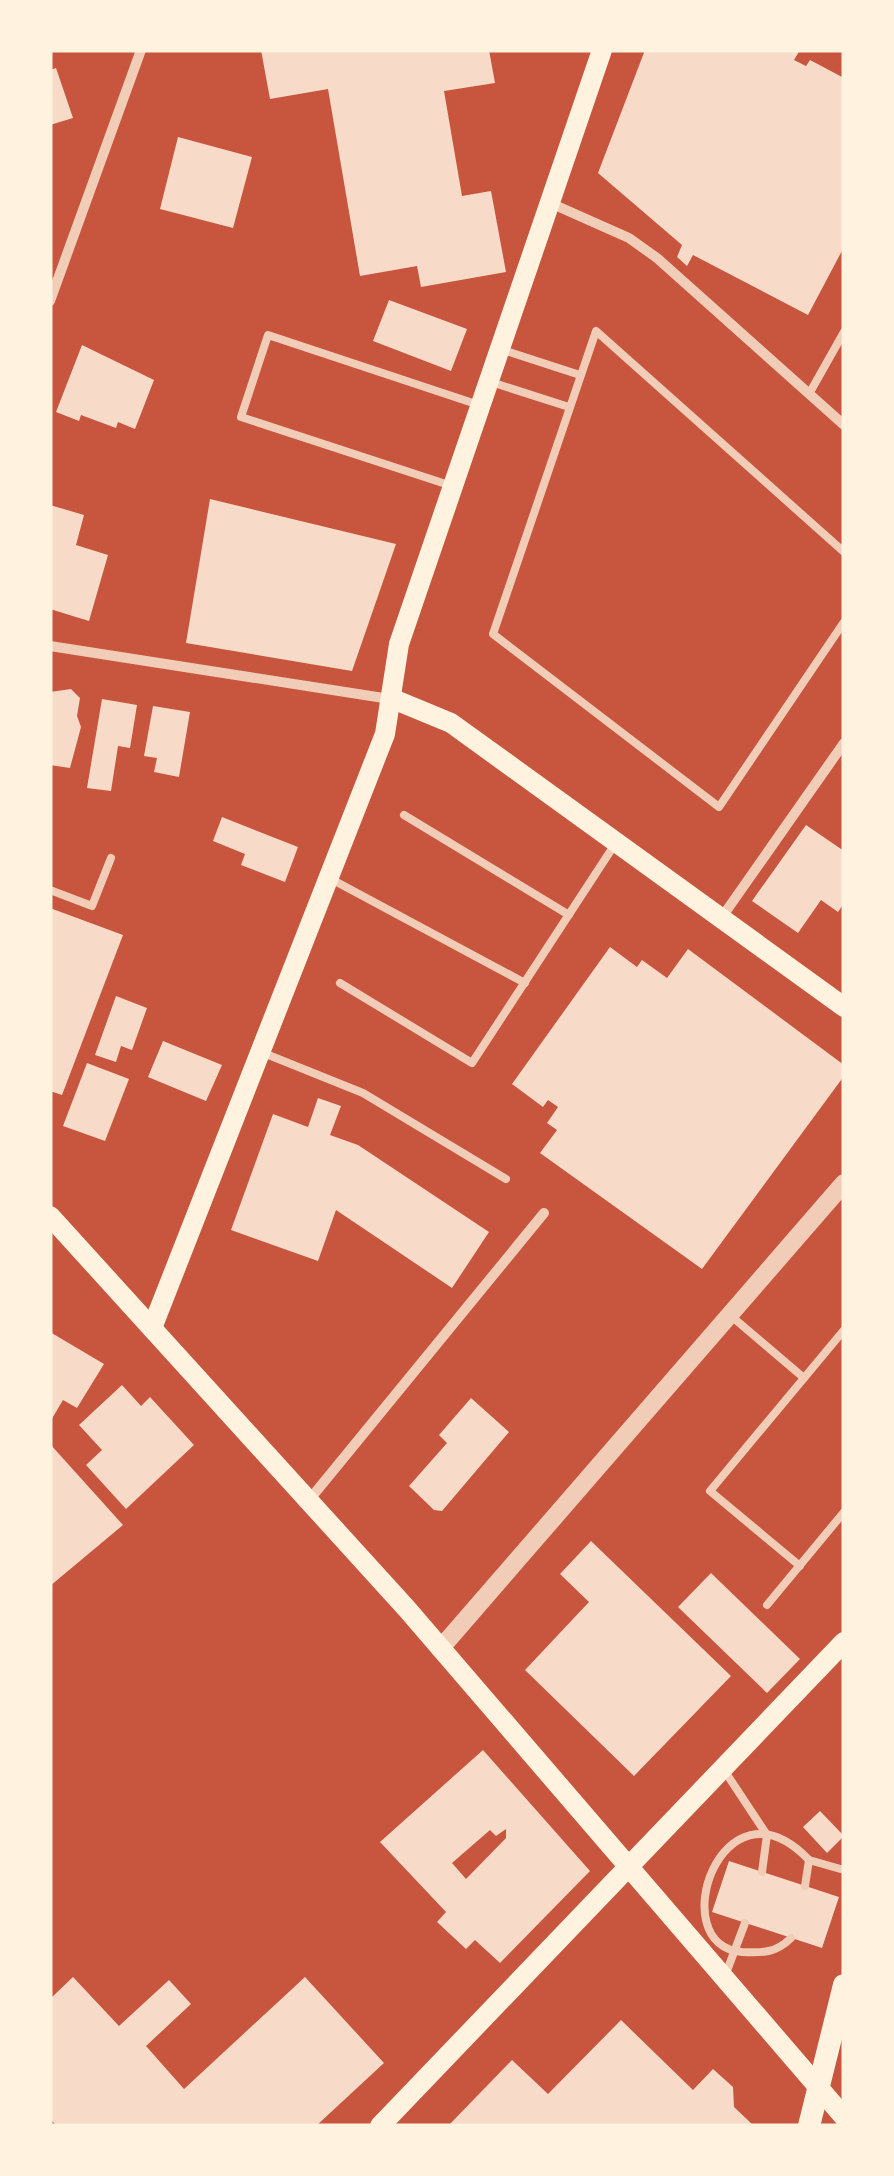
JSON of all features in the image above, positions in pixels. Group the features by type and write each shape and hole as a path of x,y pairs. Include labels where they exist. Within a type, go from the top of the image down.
{"main road":[{"path":"152,1328 385,734 398,644 546,201 602,50"},
{"path":"393,699 451,723 844,1007"},
{"path":"50,1216 310,1499 626,1870 844,2117"},
{"path":"380,2126 844,1642"},
{"path":"809,2126 816,2084 844,1985"}],"street":[{"path":"50,301 142,50"},
{"path":"546,201 644,248 844,425"},
{"path":"50,646 393,699"},
{"path":"722,917 844,743"},
{"path":"440,1649 844,1183"},
{"path":"310,1499 544,1213"}],"lane":[{"path":"844,552 596,331 493,634 719,807 844,622"},
{"path":"809,394 844,332"},
{"path":"452,486 241,416 268,335 478,405"},
{"path":"498,348 580,375"},
{"path":"487,381 568,407"},
{"path":"404,814 569,915"},
{"path":"340,983 472,1064 618,840"},
{"path":"50,890 92,906 111,858"},
{"path":"328,878 525,983"},
{"path":"260,1052 362,1093 506,1179"},
{"path":"730,1315 804,1378"},
{"path":"800,1566 710,1491 844,1330"},
{"path":"768,1605 844,1512"},
{"path":"723,1769 767,1834 762,1872"},
{"path":"792,1938 781,1948 765,1953 734,1951 706,1928 702,1912 722,1849 738,1838 767,1834 794,1844 809,1860 844,1870"},
{"path":"805,1886 809,1860"},
{"path":"724,1980 745,1923"}],"building":[{"path":"261,50 489,50 495,83 444,91 462,196 491,191 506,272 421,287 417,266 360,276 328,89 270,99"},
{"path":"645,50 800,50 794,60 806,66 810,60 844,78 844,247 808,315 693,255 687,266 677,257 682,245 598,173"},
{"path":"56,68 73,118 50,125 50,70"},
{"path":"178,137 252,157 233,228 160,209"},
{"path":"389,300 467,329 451,371 373,341"},
{"path":"82,345 154,380 135,429 118,422 116,428 81,415 79,421 56,412"},
{"path":"210,499 396,544 352,671 186,643"},
{"path":"50,505 84,515 76,545 108,555 89,621 50,609"},
{"path":"71,689 80,698 77,716 81,727 70,768 50,765 50,692"},
{"path":"102,699 137,705 130,748 118,746 111,791 87,788"},
{"path":"153,706 190,712 179,777 154,772 157,758 144,756"},
{"path":"222,817 298,847 285,882 241,865 245,854 213,841"},
{"path":"806,825 844,851 844,903 838,912 821,900 798,933 752,901"},
{"path":"50,908 123,935 62,1095 50,1091"},
{"path":"610,947 637,967 642,960 667,978 688,949 844,1065 844,1076 702,1269 540,1153 557,1130 547,1123 558,1107 548,1100 543,1107 512,1084"},
{"path":"116,996 147,1008 132,1050 121,1046 116,1062 95,1055"},
{"path":"163,1041 222,1065 206,1101 148,1077"},
{"path":"87,1063 129,1079 105,1141 63,1126"},
{"path":"318,1098 341,1106 330,1135 358,1145 489,1232 452,1288 336,1210 318,1261 231,1230 273,1114 308,1127"},
{"path":"50,1332 104,1364 77,1408 63,1400 50,1422"},
{"path":"122,1385 141,1406 150,1397 194,1445 126,1509 86,1465 102,1450 79,1425"},
{"path":"471,1398 509,1432 442,1511 434,1510 409,1486 447,1443 439,1435"},
{"path":"50,1444 123,1525 50,1586"},
{"path":"591,1541 731,1676 634,1776 525,1670 589,1602 560,1574"},
{"path":"711,1573 800,1659 767,1693 678,1607"},
{"path":"483,1750 590,1871 500,1963 475,1940 466,1949 437,1922 446,1912 380,1842","holes":["506,1829 506,1838 466,1879 452,1863 490,1830 496,1836"]},
{"path":"820,1811 844,1836 827,1853 803,1827"},
{"path":"729,1861 839,1897 822,1948 712,1912"},
{"path":"73,1977 119,2026 169,1980 191,2004 146,2046 184,2089 305,1977 384,2063 316,2126 57,2126 50,2119 50,1999"},
{"path":"621,2020 693,2090 713,2069 733,2087 734,2107 754,2126 448,2126 512,2060 548,2094"}]}
